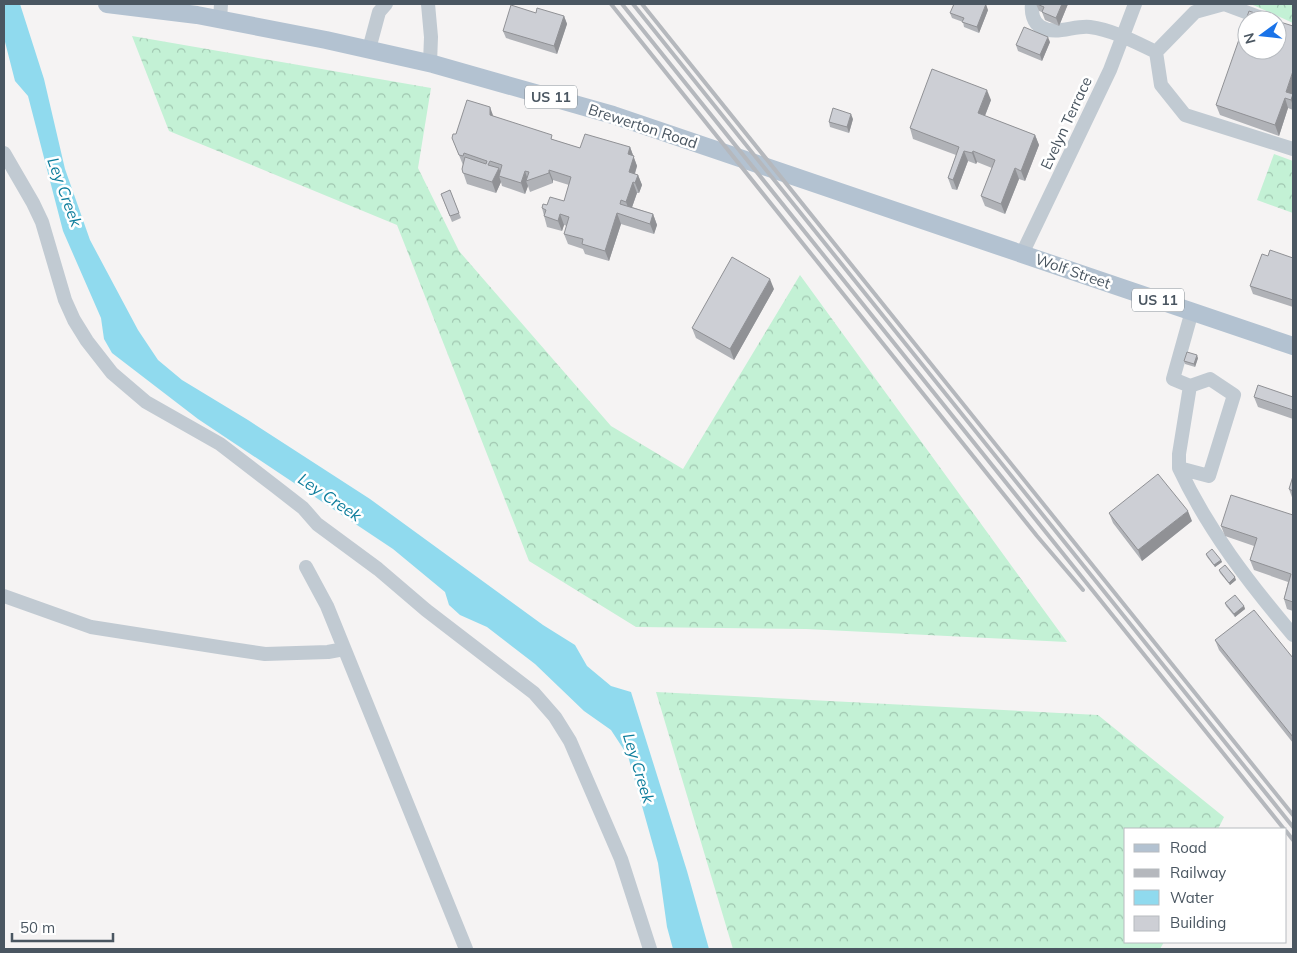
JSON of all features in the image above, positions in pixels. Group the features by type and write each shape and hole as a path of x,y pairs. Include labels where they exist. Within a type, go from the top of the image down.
{"main road":[{"name":"Brewerton Road","path":"107,4 221,11 430,63 613,115 1022,254"},
{"name":"Wolf Street","path":"1022,254 1293,346"}],"street":[{"path":"369,49 379,12 386,4"},
{"path":"1032,4 1030,12 1038,26 1049,31 1090,27 1123,36 1156,52"},
{"name":"Evelyn Terrace","path":"1022,254 1110,70 1135,4"},
{"path":"1156,52 1195,12 1224,4 1240,10"},
{"path":"424,5 431,37 430,63"},
{"path":"1156,52 1161,85 1185,115 1293,149"},
{"path":"6,160 42,222 65,300 74,320 87,342 112,373 146,402 220,444 276,487 303,508 317,524 378,569 426,610 534,692 555,717 570,741 621,859 650,949"},
{"path":"1179,468 1209,476 1234,395 1210,379 1190,386 1173,379 1192,311"},
{"path":"1190,386 1179,454 1179,468 1222,545 1256,592 1293,635"},
{"path":"306,567 327,606 466,949"},
{"path":"4,596 77,623 132,634 265,654 328,652 344,649"}],"green space":[{"path":"1251,4 1293,4 1293,23 1287,20 1287,10 1264,10"},
{"path":"132,36 431,88 418,168 459,251 611,426 683,469 800,275 1067,642 806,629 636,627 529,561 397,225 169,131"},
{"path":"1274,154 1293,161 1293,213 1257,200"},
{"path":"656,692 1098,715 1224,817 1218,828 1124,828 1124,943 1163,943 1160,949 733,949"}],"water":[{"name":"Ley Creek","path":"4,4 20,4 44,79 65,169 90,240 138,330 158,360 182,380 248,420 370,499 543,625 575,645 587,666 611,686 631,692 687,871 709,949 673,949 667,927 658,863 628,756 611,730 584,711 535,664 487,627 460,615 449,605 445,592 393,549 198,419 112,353 104,339 101,318 63,231 28,96 15,81 4,38"}],"building":[{"path":"954,4 986,4 977,27 962,22 964,18 950,13"},
{"path":"1037,4 1062,4 1056,18 1042,12 1044,7"},
{"path":"511,5 536,13 537,8 564,16 554,46 503,31"},
{"path":"1287,24 1293,26 1293,71 1286,92 1293,94 1291,100 1285,98 1275,125 1216,105 1237,45 1237,60 1287,60"},
{"path":"1024,27 1048,37 1040,55 1016,45"},
{"path":"932,69 987,90 978,113 1035,135 1021,171 1015,168 1001,204 981,196 995,160 973,151 972,153 964,151 953,180 948,178 959,147 910,128"},
{"path":"467,100 490,107 490,115 552,135 551,139 580,148 585,134 630,147 628,154 634,156 629,172 638,175 635,183 633,182 626,202 621,200 620,204 653,214 650,224 617,213 605,251 582,244 583,239 564,234 569,217 560,214 558,221 544,216 546,210 542,208 543,204 547,205 550,197 564,201 571,177 549,170 549,173 526,181 529,172 525,171 521,183 499,176 502,165 490,161 488,165 499,168 492,182 463,173 465,157 486,164 487,161 464,153 463,156 459,155 452,138 453,134 456,134"},
{"path":"833,108 851,114 847,127 829,122"},
{"path":"450,190 459,213 450,216 441,194"},
{"path":"1270,250 1293,258 1293,300 1250,286 1262,254 1268,256"},
{"path":"732,257 770,279 730,349 692,328"},
{"path":"1187,352 1197,355 1194,364 1184,361"},
{"path":"1258,385 1293,397 1293,410 1254,397"},
{"path":"1158,474 1188,511 1138,550 1109,513"},
{"path":"1293,476 1293,491 1289,489"},
{"path":"1231,495 1293,515 1293,602 1284,599 1291,574 1250,560 1257,538 1221,526"},
{"path":"1212,549 1221,560 1214,565 1206,554"},
{"path":"1225,565 1235,577 1229,583 1219,570"},
{"path":"1235,595 1244,606 1234,614 1225,603"},
{"path":"1254,610 1293,658 1293,737 1215,640"}],"railway":[{"path":"611,4 1037,536 1083,590"},
{"path":"622,4 1283,828"},
{"path":"633,4 1293,827"},
{"path":"642,4 1293,815"},
{"path":"1287,832 1293,840"}]}
